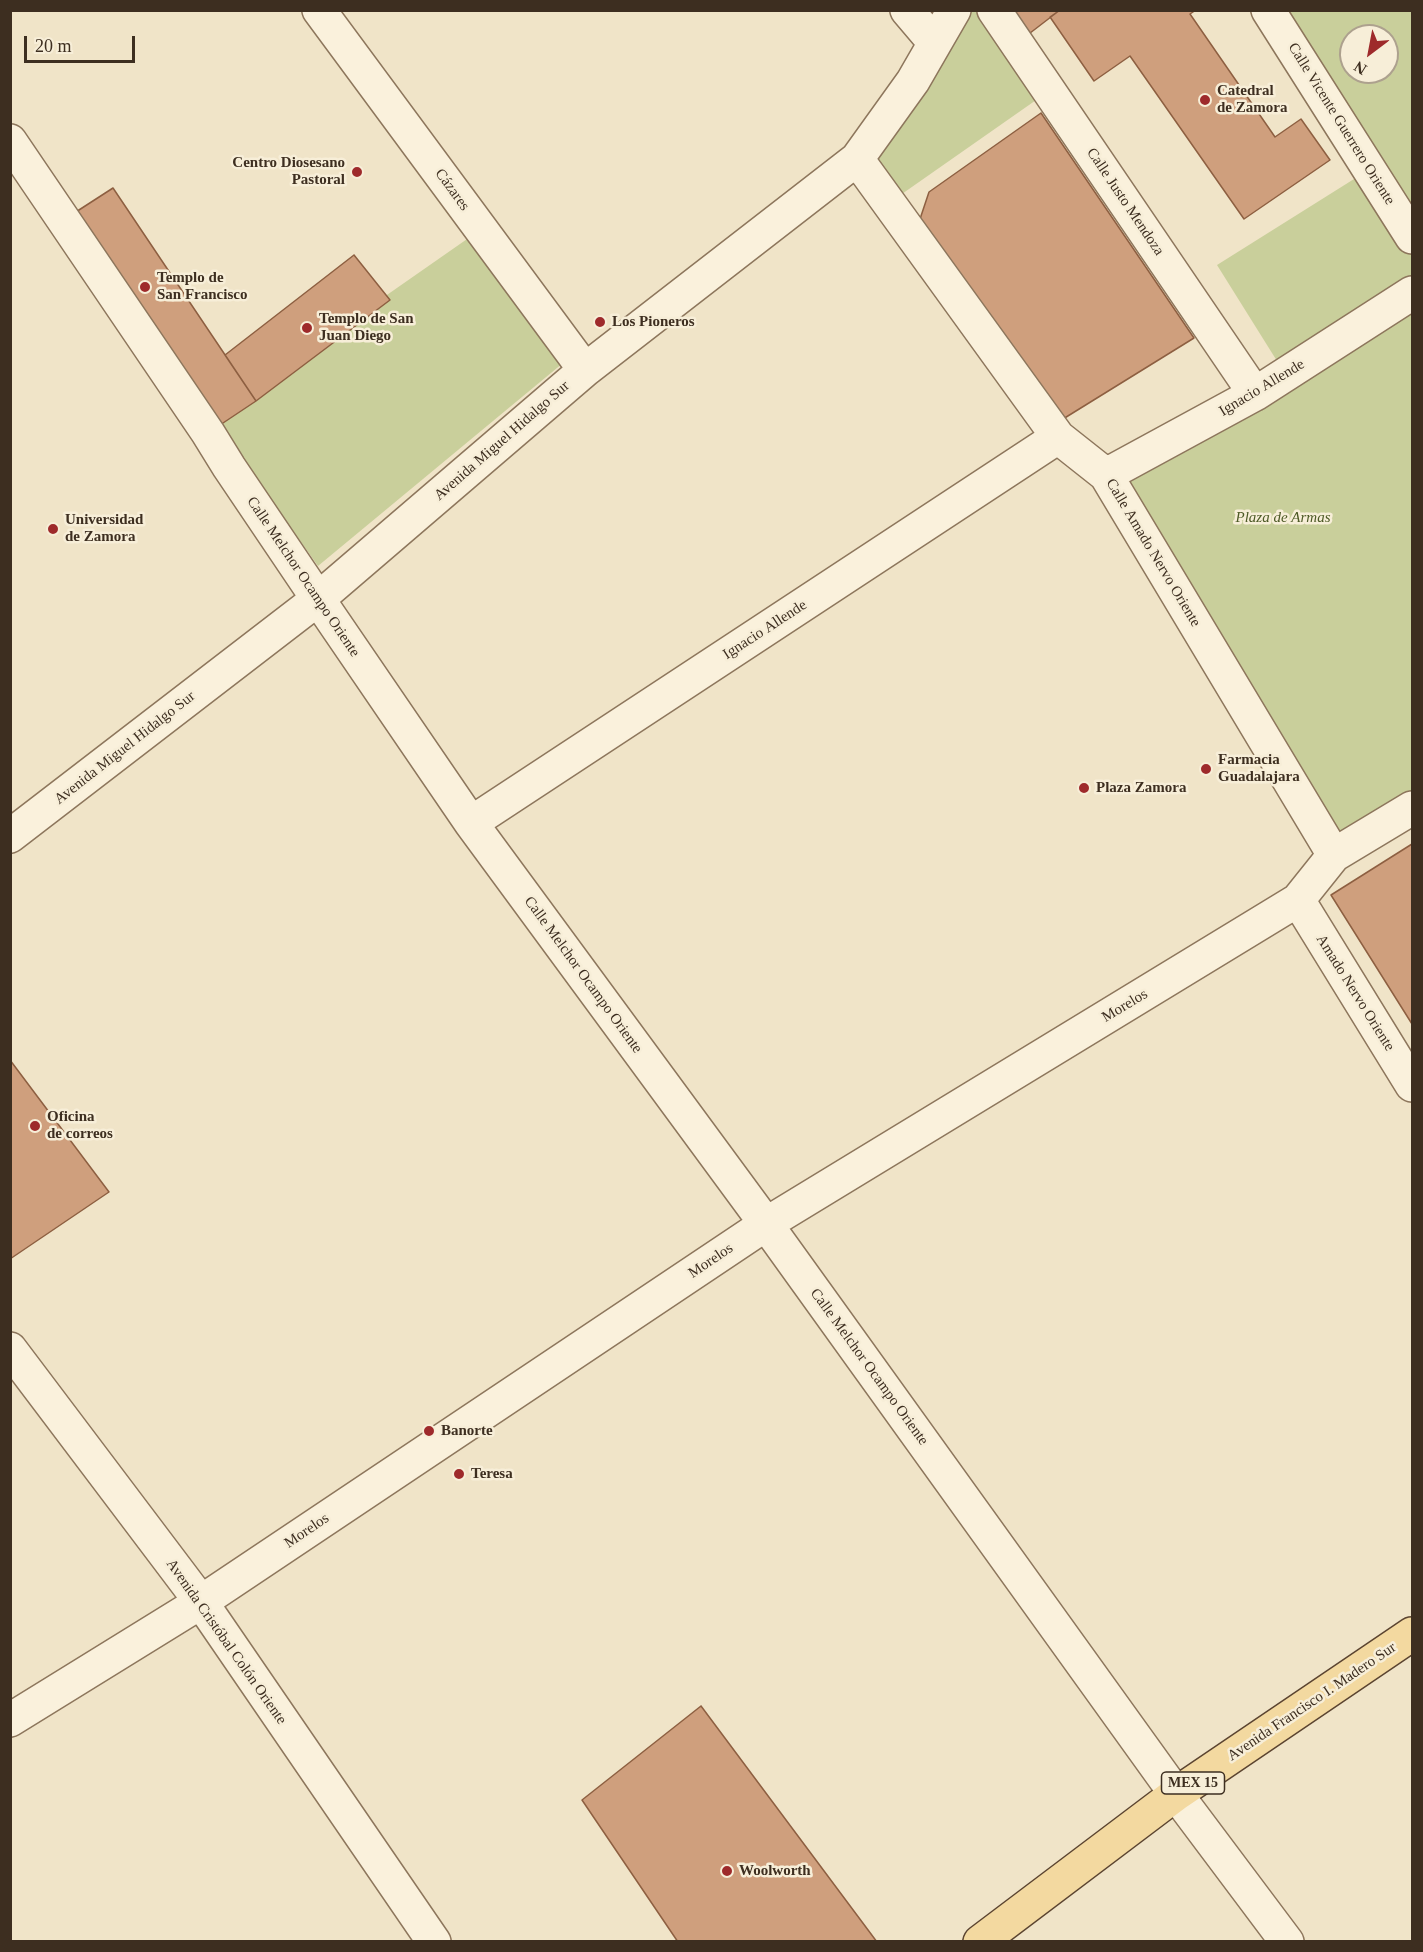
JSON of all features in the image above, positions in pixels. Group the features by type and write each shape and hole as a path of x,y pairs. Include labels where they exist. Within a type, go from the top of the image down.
{"main road":[{"name":"Avenida Francisco I. Madero Sur","path":"980,1941 1176,1794 1413,1634"}],"street":[{"name":"Cázares","path":"319,10 585,370"},
{"path":"907,10 935,43"},
{"name":"Avenida Miguel Hidalgo Sur","path":"10,836 318,599 585,370 857,159 913,81 954,10"},
{"name":"Calle Justo Mendoza","path":"994,10 1255,394"},
{"name":"Calle Vicente Guerrero Oriente","path":"1269,10 1410,227"},
{"name":"Calle Melchor Ocampo Oriente","path":"10,141 471,823 766,1224 1176,1794 1287,1941"},
{"name":"Calle Amado Nervo Oriente","path":"857,159 1058,437 1106,475 1334,855"},
{"name":"Ignacio Allende","path":"1106,475 1255,394 1413,293"},
{"name":"Ignacio Allende","path":"471,823 1058,437"},
{"name":"Morelos","path":"10,1720 201,1602 766,1224 1298,900 1334,855 1413,808"},
{"name":"Amado Nervo Oriente","path":"1298,900 1413,1085"},
{"name":"Avenida Cristóbal Colón Oriente","path":"10,1349 201,1602 434,1941"}],"green space":[{"path":"954,11 994,11 1049,91 889,203 857,159"},
{"path":"1283,11 1412,11 1412,217"},
{"name":"Plaza de Armas","path":"1362,174 1412,254 1412,808 1334,855 1106,475 1282,369 1217,265"},
{"path":"470,237 563,363 318,566 212,417"}],"building":[{"path":"1000,10 1060,10 1021,40"},
{"name":"Catedral de Zamora","path":"1060,10 1196,10 1190,14 1275,137 1301,119 1330,160 1244,219 1130,56 1094,81 1050,17"},
{"path":"1041,113 1194,338 1063,419 920,219 929,192"},
{"name":"Templo de San Francisco","path":"113,188 256,401 208,433 65,219"},
{"name":"Templo de San Juan Diego","path":"354,255 390,300 256,401 225,355"},
{"path":"1412,844 1412,1024 1331,895"},
{"name":"Oficina de correos","path":"10,1060 109,1192 10,1259"},
{"name":"Woolworth","path":"701,1706 877,1942 678,1942 582,1800"}],"place":[{"name":"Catedral de Zamora","path":"1205,100"},
{"name":"Centro Diosesano Pastoral","path":"357,172"},
{"name":"Templo de San Francisco","path":"145,287"},
{"name":"Los Pioneros","path":"600,322"},
{"name":"Templo de San Juan Diego","path":"307,328"},
{"name":"Universidad de Zamora","path":"53,529"},
{"name":"Farmacia Guadalajara","path":"1206,769"},
{"name":"Plaza Zamora","path":"1084,788"},
{"name":"Oficina de correos","path":"35,1126"},
{"name":"Banorte","path":"429,1431"},
{"name":"Teresa","path":"459,1474"},
{"name":"Woolworth","path":"727,1871"}]}
